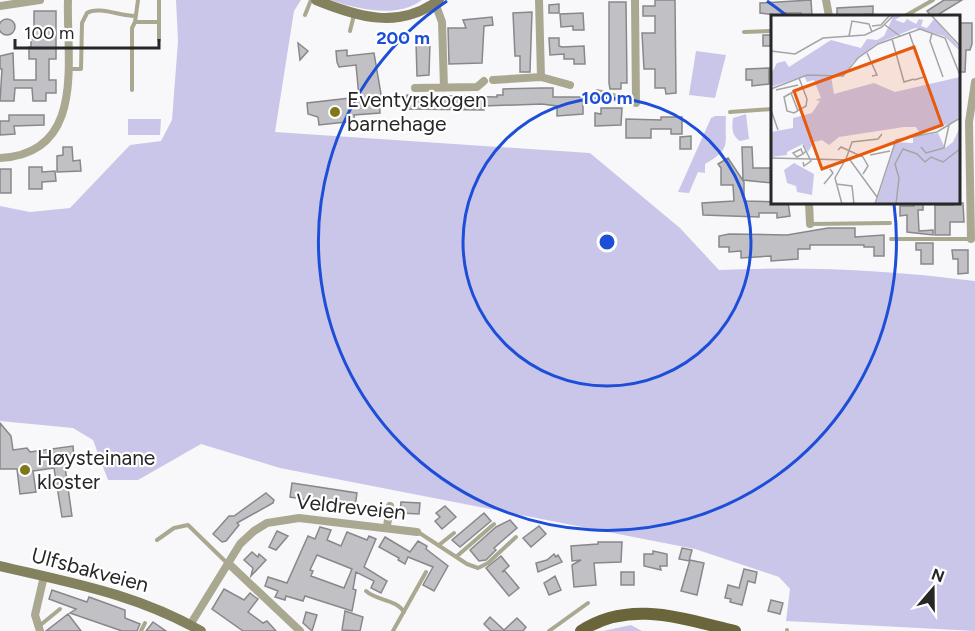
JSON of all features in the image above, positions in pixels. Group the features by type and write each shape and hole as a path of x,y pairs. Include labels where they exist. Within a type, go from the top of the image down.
{"main road":[{"path":"581,631 613,615 636,612 671,616 735,631"}],"street":[{"path":"0,6 40,0"},
{"path":"0,158 29,151 47,140 63,118 69,94 68,0"},
{"path":"316,0 354,15 388,19 409,16 437,2 442,22 444,87"},
{"path":"538,0 541,77"},
{"path":"598,93 636,103 635,0"},
{"path":"826,0 829,15"},
{"path":"493,80 541,77 570,85"},
{"path":"416,88 477,87 484,81"},
{"path":"971,239 968,128 975,82"},
{"path":"809,204 810,224"},
{"path":"387,526 390,506"},
{"name":"Veldreveien","path":"190,625 240,544 254,531 283,519 299,518 387,526 417,532"},
{"path":"228,563 300,631"},
{"name":"Ulfsbakveien","path":"0,566 134,599 201,631"},
{"path":"39,629 35,606 44,576"}],"lane":[{"path":"132,90 132,28 138,0"},
{"path":"159,0 159,40"},
{"path":"305,15 311,0"},
{"path":"907,15 933,0"},
{"path":"68,69 81,69 82,23 87,13 97,9 120,16 135,16"},
{"path":"350,31 354,15"},
{"path":"135,22 159,22"},
{"path":"744,32 771,31"},
{"path":"730,112 771,109"},
{"path":"810,224 890,223"},
{"path":"891,238 971,239"},
{"path":"456,557 494,524"},
{"path":"157,540 174,528 188,525 228,563"},
{"path":"417,532 472,567 482,567 516,537"},
{"path":"440,545 454,533"},
{"path":"393,631 426,572"},
{"path":"366,591 378,598 397,604 404,613"},
{"path":"549,631 588,603"},
{"path":"39,629 60,609"},
{"path":"141,631 145,623"}],"shaded area":[{"path":"176,0 301,0 294,11 275,132 590,153 680,228 719,270 783,268 847,270 975,281 975,631 786,621 790,589 779,577 695,549 280,468 201,444 138,480 108,480 93,440 73,428 0,421 0,206 30,212 70,208 130,145 161,141 172,120 178,41"},
{"path":"330,0 422,0 412,6 389,11 365,9"},
{"path":"696,51 726,55 715,98 689,95"},
{"path":"746,114 749,139 740,141 732,128 733,118"},
{"path":"726,116 726,139 723,149 720,154 705,164 705,173 698,172 689,193 678,192 711,118"},
{"path":"128,119 161,119 160,135 128,135"},
{"path":"631,625 642,631 603,631"}],"building":[{"path":"655,0 675,0 676,93 666,94 665,88 655,88 655,69 644,69 642,33 655,33 655,16 643,16 643,6 655,6"},
{"path":"811,0 812,15 760,13 760,3"},
{"path":"944,0 962,0 938,15 930,15 927,11"},
{"path":"609,2 626,2 627,83 621,83 621,89 610,89 609,83"},
{"path":"559,4 559,13 549,13 549,5"},
{"path":"873,6 873,14 837,15 837,8"},
{"path":"34,11 56,11 56,59 49,59 49,80 56,80 56,93 46,93 46,101 33,101 32,88 15,88 14,101 0,101 2,69 0,69 0,56 13,53 14,80 36,80 36,59 29,59 31,39 34,39"},
{"path":"532,12 530,72 520,72 520,56 515,56 513,13"},
{"path":"583,13 584,30 573,30 573,26 561,27 560,14"},
{"path":"492,17 493,25 484,26 482,63 449,64 448,28 466,28 463,20"},
{"path":"7,19 15,27 7,35 -1,27"},
{"path":"960,23 972,23 972,44 970,50 966,50 965,72 960,72"},
{"path":"763,35 771,35 771,46 763,46"},
{"path":"549,38 559,38 559,46 562,47 584,46 585,64 574,64 574,59 564,59 564,54 550,55"},
{"path":"416,42 430,43 429,75 417,76"},
{"path":"298,43 308,51 300,60"},
{"path":"347,50 347,56 374,53 382,100 379,100 380,113 354,115 355,121 319,125 318,117 308,114 307,103 359,97 356,65 339,67 337,62 336,51"},
{"path":"769,68 769,84 752,86 752,80 746,80 746,69"},
{"path":"553,88 553,97 583,97 583,114 557,116 557,106 542,104 483,106 484,110 406,109 407,95 497,97 497,95 503,95 503,89"},
{"path":"601,108 622,108 621,125 595,126 595,113 601,114"},
{"path":"9,115 44,115 44,125 14,126 15,134 0,135 0,121 9,121"},
{"path":"661,117 682,117 682,134 671,134 671,129 651,129 651,138 626,138 626,119 661,120"},
{"path":"691,136 691,149 680,149 680,137"},
{"path":"63,147 72,147 73,161 80,160 81,171 57,172 57,156 63,155"},
{"path":"742,147 752,147 753,168 771,168 771,183 743,180"},
{"path":"728,158 744,182 744,201 788,204 790,216 777,218 777,213 759,213 759,217 703,215 702,203 734,201 733,185 721,185 721,168 718,164"},
{"path":"29,167 42,167 42,172 55,171 56,181 42,182 42,189 29,189"},
{"path":"0,169 11,169 11,193 0,193"},
{"path":"963,203 964,222 950,222 950,235 935,235 935,205"},
{"path":"914,204 923,204 923,210 918,210 919,231 933,230 933,235 907,232 907,215 900,216 900,206 914,206"},
{"path":"828,228 855,228 855,237 884,235 884,256 874,256 874,247 864,247 864,245 810,245 810,249 798,249 798,259 771,261 771,256 741,258 741,251 729,252 729,247 719,247 719,236 729,234 787,235"},
{"path":"916,243 933,243 933,264 921,264 921,250 916,250"},
{"path":"952,250 968,250 968,273 958,274 958,259 953,259"},
{"name":"Høysteinane kloster","path":"0,423 11,436 13,450 27,448 30,452 73,446 74,459 64,460 72,516 62,517 54,468 33,471 36,492 20,494 17,469 0,469"},
{"path":"292,483 357,493 355,507 290,497"},
{"path":"266,493 274,500 273,503 237,523 239,525 226,541 222,542 213,534 229,516 234,516"},
{"path":"401,502 420,503 419,514 400,513"},
{"path":"445,506 456,517 442,529 435,521 440,517 436,513"},
{"path":"484,513 491,521 460,547 452,540"},
{"path":"510,520 517,528 494,548 496,550 486,560 479,561 470,550 496,527"},
{"path":"539,526 546,534 531,547 523,538"},
{"path":"320,527 331,530 327,540 341,546 347,532 367,540 369,536 376,539 364,567 387,581 381,593 371,588 374,581 356,572 353,589 356,590 352,611 305,596 303,601 286,596 285,600 275,597 278,591 265,586 268,577 287,583 308,536 315,539","holes":["317,555 352,569 344,588 311,576 313,571 310,570"]},
{"path":"277,531 288,536 276,550 269,547"},
{"path":"385,537 410,552 418,541 427,546 426,549 448,566 434,591 423,585 433,567 408,557 405,564 398,560 399,558 379,547"},
{"path":"598,542 622,542 621,562 594,563 596,585 574,587 572,565 581,560 572,561 571,546 598,544"},
{"path":"682,548 692,550 689,561 679,559"},
{"path":"653,551 667,554 667,566 660,566 661,570 644,566 644,554 653,554"},
{"path":"252,552 266,560 251,576 253,568 244,560"},
{"path":"554,554 556,557 558,555 562,562 538,572 536,563 547,560"},
{"path":"501,556 509,566 502,572 505,571 519,588 509,596 486,568"},
{"path":"690,560 704,563 697,595 681,591"},
{"path":"744,569 757,572 755,583 748,581 742,605 725,598 728,585 739,588"},
{"path":"621,572 634,572 634,585 621,585"},
{"path":"555,576 561,590 549,595 544,583"},
{"path":"224,589 244,600 250,593 258,599 248,612 263,623 267,621 276,631 243,631 212,609"},
{"path":"52,590 87,602 89,597 125,610 125,618 140,624 137,631 122,631 70,613 76,609 49,599"},
{"path":"771,600 783,603 780,614 768,611"},
{"path":"345,611 363,617 360,631 342,630"},
{"path":"306,612 317,615 312,631 303,623"},
{"path":"68,614 81,631 46,631"},
{"path":"490,617 504,630 517,618 526,627 523,631 491,631 484,624"},
{"path":"153,622 166,631 146,631"}],"place":[{"name":"Eventyrskogen barnehage","path":"335,112"},
{"name":"Høysteinane kloster","path":"25,470"}]}
